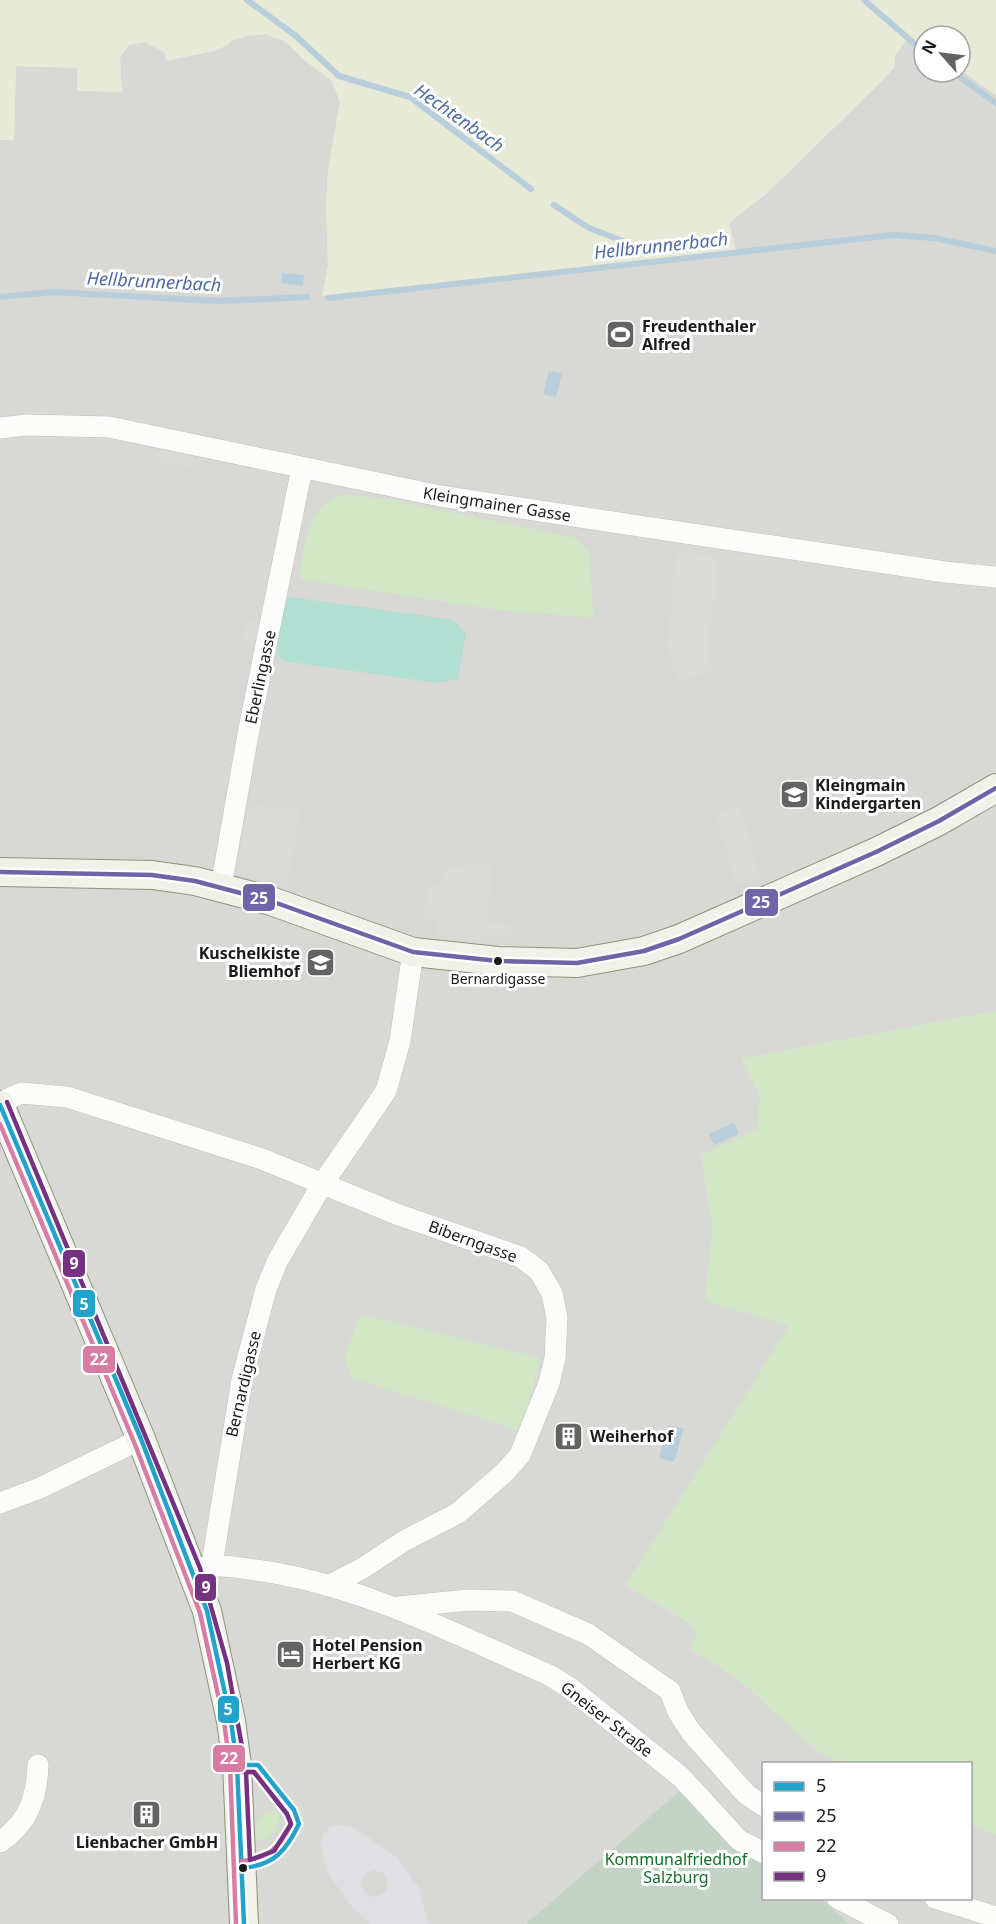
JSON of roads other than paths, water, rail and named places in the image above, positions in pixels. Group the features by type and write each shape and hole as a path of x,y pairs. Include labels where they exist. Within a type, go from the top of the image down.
{"street":[{"name":"Kleingmainer Gasse","path":"0,428 26,425 109,427 440,496 933,571 996,577"},
{"name":"Eberlingasse","path":"221,887 249,729 302,468"},
{"path":"0,872 152,875 221,887 271,901 413,952 488,961 560,963 592,961 644,951 689,935 876,852 939,821 996,788"},
{"name":"Bernardigasse","path":"202,1567 242,1380 266,1288 277,1262 321,1186 386,1090 400,1041 413,952"},
{"name":"Biberngasse","path":"0,1104 21,1093 67,1097 262,1159 321,1186 521,1257 539,1271 552,1293 557,1318 555,1358 549,1383 520,1455 504,1473 458,1513 404,1541 363,1568 330,1585"},
{"path":"0,1104 141,1439 202,1567 237,1765 244,1924"},
{"path":"0,1503 40,1488 141,1439"},
{"name":"Gneiser Straße","path":"202,1567 271,1572 330,1585 392,1607 549,1675 570,1688 681,1777 739,1840 762,1853"},
{"name":"Gneiser Straße","path":"392,1607 468,1600 512,1601 588,1634 670,1691 678,1712 691,1732 747,1794 762,1805"},
{"path":"0,1842 17,1830 37,1792 38,1765"},
{"path":"839,1900 888,1924"},
{"path":"938,1900 996,1917"}],"water":[{"path":"282,273 304,275 303,286 281,283"},
{"path":"549,371 562,373 556,397 543,394"},
{"path":"734,1123 739,1134 714,1145 709,1134"},
{"path":"668,1425 684,1428 674,1462 659,1458"}],"waterway":[{"name":"Hechtenbach","path":"247,0 296,36 339,76 410,97 531,189"},
{"path":"864,0 912,42"},
{"path":"970,84 996,103"},
{"name":"Hechtenbach","path":"554,205 589,228 631,244"},
{"name":"Hellbrunnerbach","path":"328,298 893,235 934,238 996,251"},
{"name":"Hellbrunnerbach","path":"0,297 53,292 218,301 307,297"}],"place":[{"name":"Freudenthaler Alfred","path":"621,335"},
{"name":"Kleingmain Kindergarten","path":"794,794"},
{"name":"Bernardigasse","path":"498,961"},
{"name":"Kuschelkiste Bliemhof","path":"321,962"},
{"name":"Weiherhof","path":"569,1436"},
{"name":"Hotel Pension Herbert KG","path":"291,1654"},
{"name":"Lienbacher GmbH","path":"147,1814"}],"park label":[{"name":"Kommunalfriedhof Salzburg","path":"676,1868"}]}
